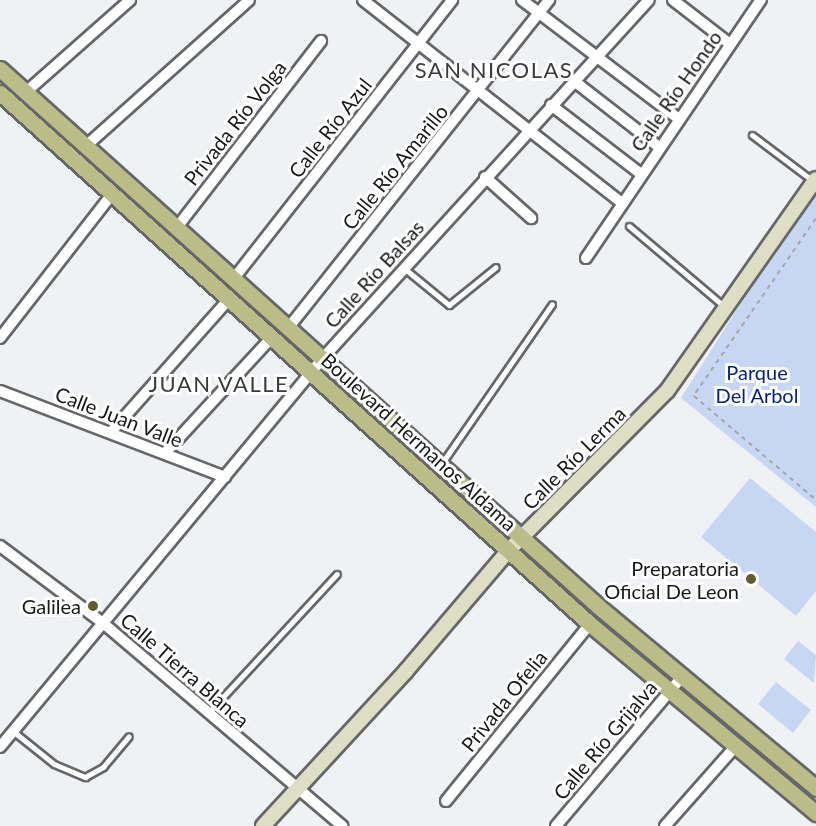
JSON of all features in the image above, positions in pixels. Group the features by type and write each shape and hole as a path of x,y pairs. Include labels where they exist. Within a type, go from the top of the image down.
{"main road":[{"name":"Boulevard Hermanos Aldama","path":"0,69 178,226 522,538 681,678 816,788"},
{"name":"Boulevard Hermanos Aldama","path":"0,93 508,552 668,693 816,813"}],"street":[{"path":"26,92 130,0"},
{"path":"87,145 249,0"},
{"path":"363,0 621,202"},
{"name":"Calle Río Azul","path":"234,277 452,0"},
{"path":"522,0 679,119"},
{"name":"Calle Río Amarillo","path":"289,327 480,91 549,0"},
{"name":"Calle Río Balsas","path":"0,747 323,358 528,129 649,0"},
{"path":"673,0 730,44"},
{"name":"Calle Río Hondo","path":"586,258 621,202 761,0"},
{"name":"Privada Río Volga","path":"178,226 321,41"},
{"path":"574,81 659,147"},
{"path":"551,105 641,174"},
{"path":"485,177 531,218"},
{"name":"Calle Río Lerma","path":"263,826 508,552 667,391 727,309 815,180"},
{"path":"0,338 112,194"},
{"path":"111,432 229,299"},
{"path":"165,453 272,337"},
{"name":"Calle Juan Valle","path":"0,391 225,477"},
{"name":"Calle Tierra Blanca","path":"0,546 103,623 342,826"},
{"name":"Privada Ofelia","path":"446,801 590,624"},
{"name":"Calle Río Grijalva","path":"556,826 681,678"},
{"path":"665,826 735,747"}],"lane":[{"path":"752,135 815,180"},
{"path":"629,226 727,309"},
{"path":"404,268 449,305 496,267"},
{"path":"441,465 552,304"},
{"path":"208,713 337,574"},
{"path":"14,732 54,764 85,777 103,767 129,736"}],"path":[{"path":"816,219 694,396 816,500"}],"green space":[{"name":"Parque Del Arbol","path":"816,195 816,507 681,398 763,268"},
{"path":"750,478 816,532 816,591 796,616 701,537"},
{"path":"798,641 816,655 814,683 784,659"},
{"path":"776,682 811,710 793,733 758,704"}],"place":[{"name":"Preparatoria Oficial De Leon","path":"751,579"},
{"name":"Galilea","path":"93,606"}],"district":[{"name":"SAN NICOLAS","path":"494,70"},
{"name":"JUAN VALLE","path":"219,384"}]}
